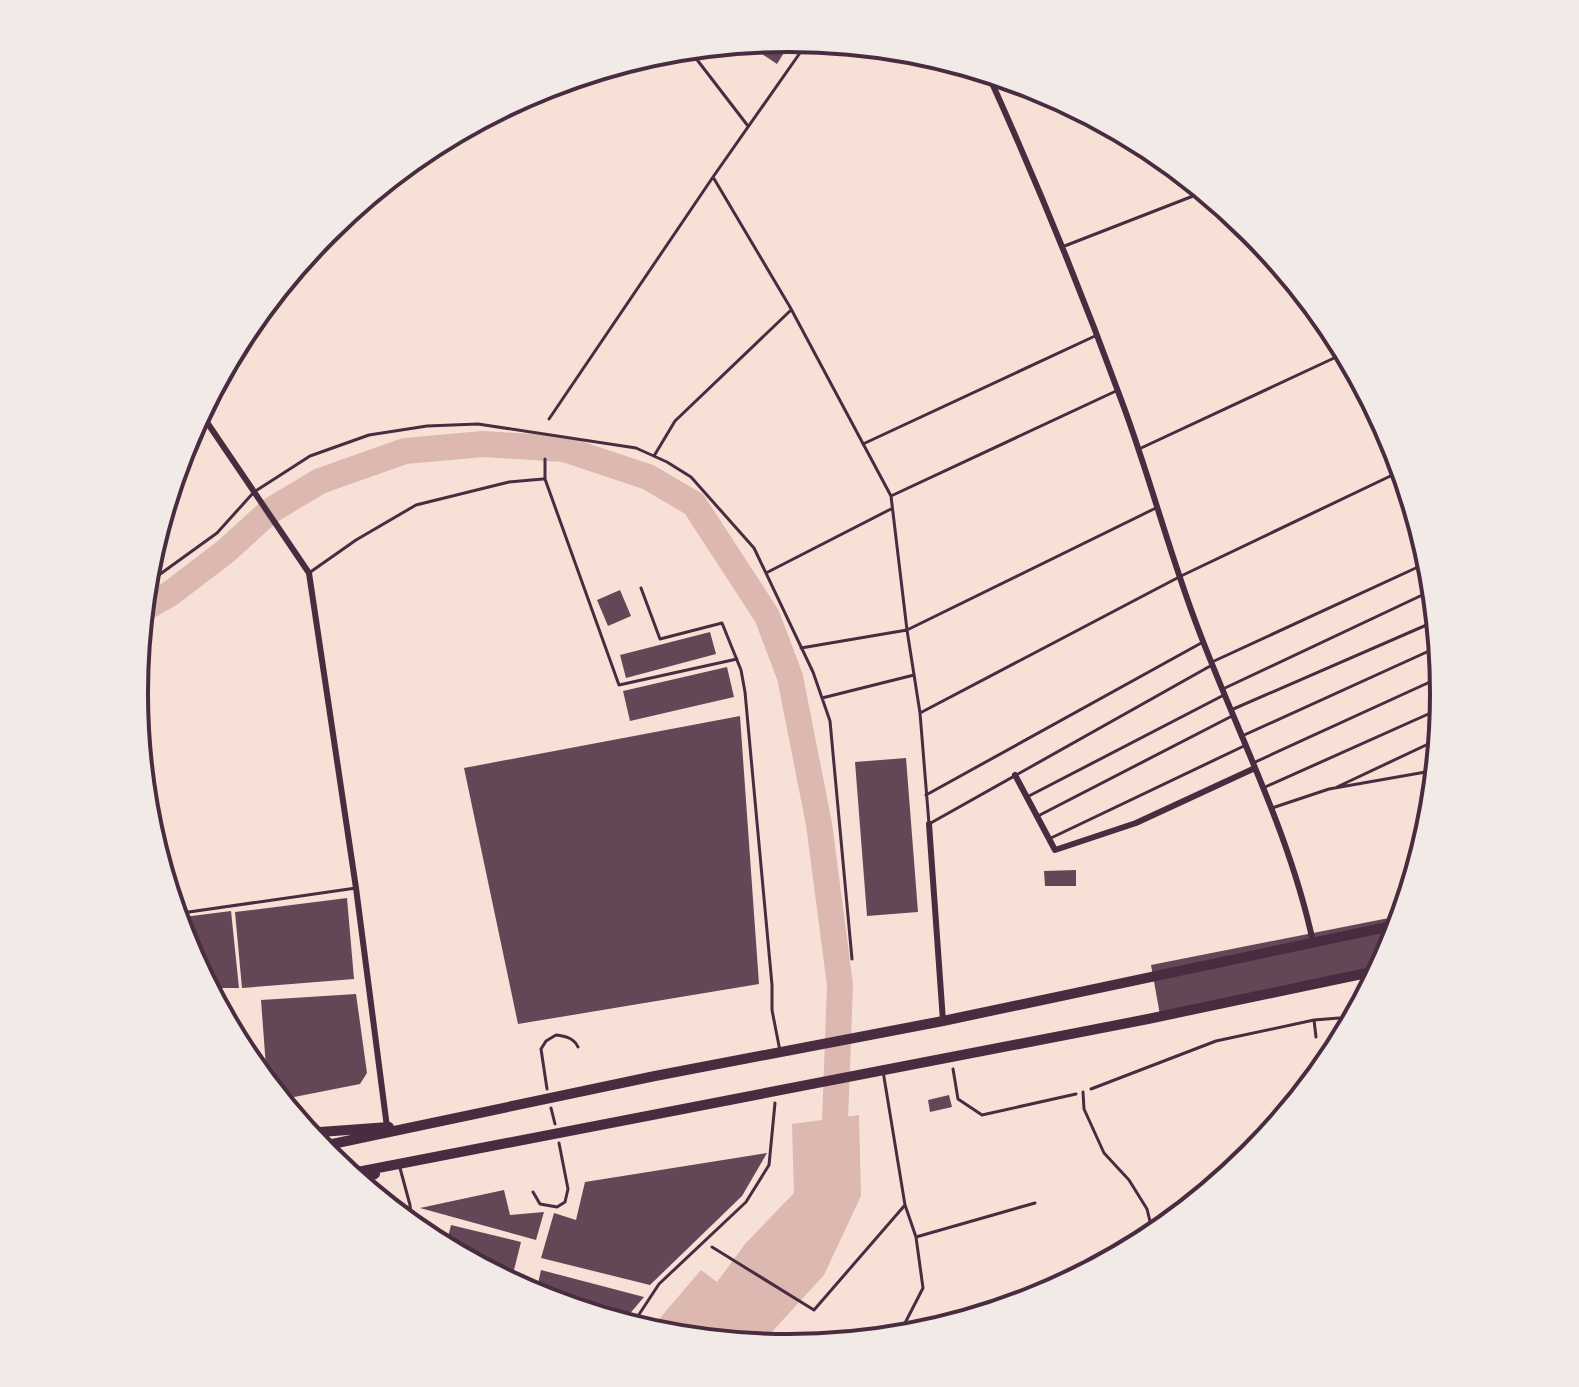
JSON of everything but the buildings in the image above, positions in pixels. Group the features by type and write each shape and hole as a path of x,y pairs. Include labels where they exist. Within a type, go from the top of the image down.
{"highway":[{"path":"333,1144 780,1051 943,1021 1387,927"},
{"path":"362,1171 1148,1019 1367,973"},
{"path":"322,1132 431,1124"},
{"path":"367,1176 399,1164"}],"street":[{"path":"993,85 1032,171 1118,390 1203,642 1272,808 1313,942"},
{"path":"208,424 309,573 356,888 387,1127"},
{"path":"1015,775 1055,850 1136,823 1254,766"},
{"path":"929,824 943,1021"}],"lane":[{"path":"549,419 800,52"},
{"path":"696,59 748,126"},
{"path":"713,177 791,310 891,496 920,713 929,824 1212,664 1419,567"},
{"path":"1062,247 1193,196"},
{"path":"654,456 675,421 791,310"},
{"path":"863,444 1097,336"},
{"path":"1139,449 1335,357"},
{"path":"891,496 1118,390"},
{"path":"159,575 217,533 254,492 310,456 369,435 427,426 478,424 636,448 654,456 691,477 754,548 822,698 830,721 852,959"},
{"path":"545,459 545,479 619,685 737,659"},
{"path":"920,713 1181,576 1392,475"},
{"path":"309,573 356,540 416,505 509,482 545,479"},
{"path":"801,648 907,630 1158,507"},
{"path":"766,573 892,508"},
{"path":"641,588 660,639 722,623 737,659 745,692 772,1010 780,1051"},
{"path":"1027,797 1224,691 1423,595"},
{"path":"1036,817 1232,713 1427,625"},
{"path":"926,795 1203,642"},
{"path":"1242,736 1430,651"},
{"path":"822,698 914,675"},
{"path":"1254,766 1431,682"},
{"path":"1263,788 1431,713"},
{"path":"1272,808 1334,788 1429,744"},
{"path":"1048,840 1246,745"},
{"path":"1334,788 1426,772"},
{"path":"187,912 356,888"},
{"path":"883,1070 905,1205 916,1237 923,1288 904,1325"},
{"path":"1083,1092 1084,1109 1104,1153 1129,1180 1147,1209 1151,1224"},
{"path":"399,1164 410,1210"},
{"path":"916,1237 1035,1203"},
{"path":"714,1248 814,1310 905,1205"}],"path":[{"path":"953,1069 958,1099 982,1115 1083,1092 1216,1041 1314,1020 1339,1018"},
{"path":"1314,1020 1316,1037"},
{"path":"638,1317 659,1284 746,1202 769,1165 776,1091"}],"shaded area":[{"path":"859,1115 861,1196 824,1275 770,1335 706,1330 657,1321 701,1270 717,1282 745,1244 794,1193 792,1124"}],"waterway":[{"path":"154,603 226,551 270,511 320,481 405,451 483,444 564,449 648,477 694,504 767,616 790,677 819,824 840,985 832,1154"}]}
